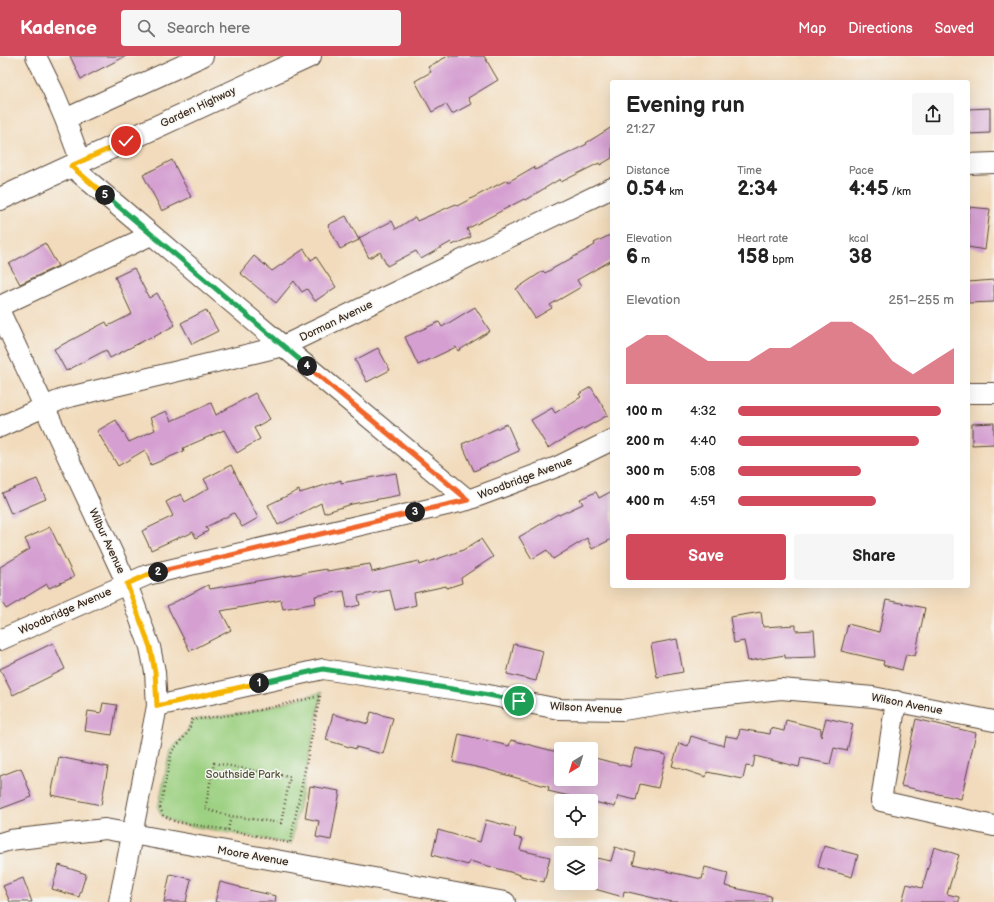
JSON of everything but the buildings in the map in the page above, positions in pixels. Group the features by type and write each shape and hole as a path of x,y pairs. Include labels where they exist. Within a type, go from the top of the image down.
{"main road":[{"name":"Garden Highway","path":"0,199 310,56"}],"street":[{"path":"36,56 65,118 76,164 152,235 468,500"},
{"path":"65,118 203,56"},
{"path":"970,164 994,163"},
{"name":"Dorman Avenue","path":"0,426 65,398 283,346 610,189"},
{"path":"0,306 152,235"},
{"name":"Wilbur Avenue","path":"0,312 127,584 150,647 155,672 157,706 119,902"},
{"path":"970,393 994,393"},
{"name":"Woodbridge Avenue","path":"0,640 147,575 468,500 559,466 610,441"},
{"name":"Wilson Avenue","path":"157,706 323,669 478,693 559,709 623,710 692,699 781,689 873,697 994,721"},
{"path":"896,701 881,800 994,826"},
{"name":"Moore Avenue","path":"0,843 10,840 105,829 505,902"}],"path":[{"path":"320,696 290,843 228,830 176,822 163,815 160,807 172,750 188,732 192,720 246,713 320,696"},
{"path":"214,763 290,777 281,823 231,816 205,809 214,763"},
{"path":"228,830 231,816"}],"green space":[{"name":"Southside Park","path":"322,692 291,844 174,823 161,815 158,808 170,750 187,731 192,720 246,713"}],"route":[{"path":"126,141 71,166 283,346 468,500 147,575 127,584 150,647 155,672 157,706 323,669 478,693 519,701"}]}
